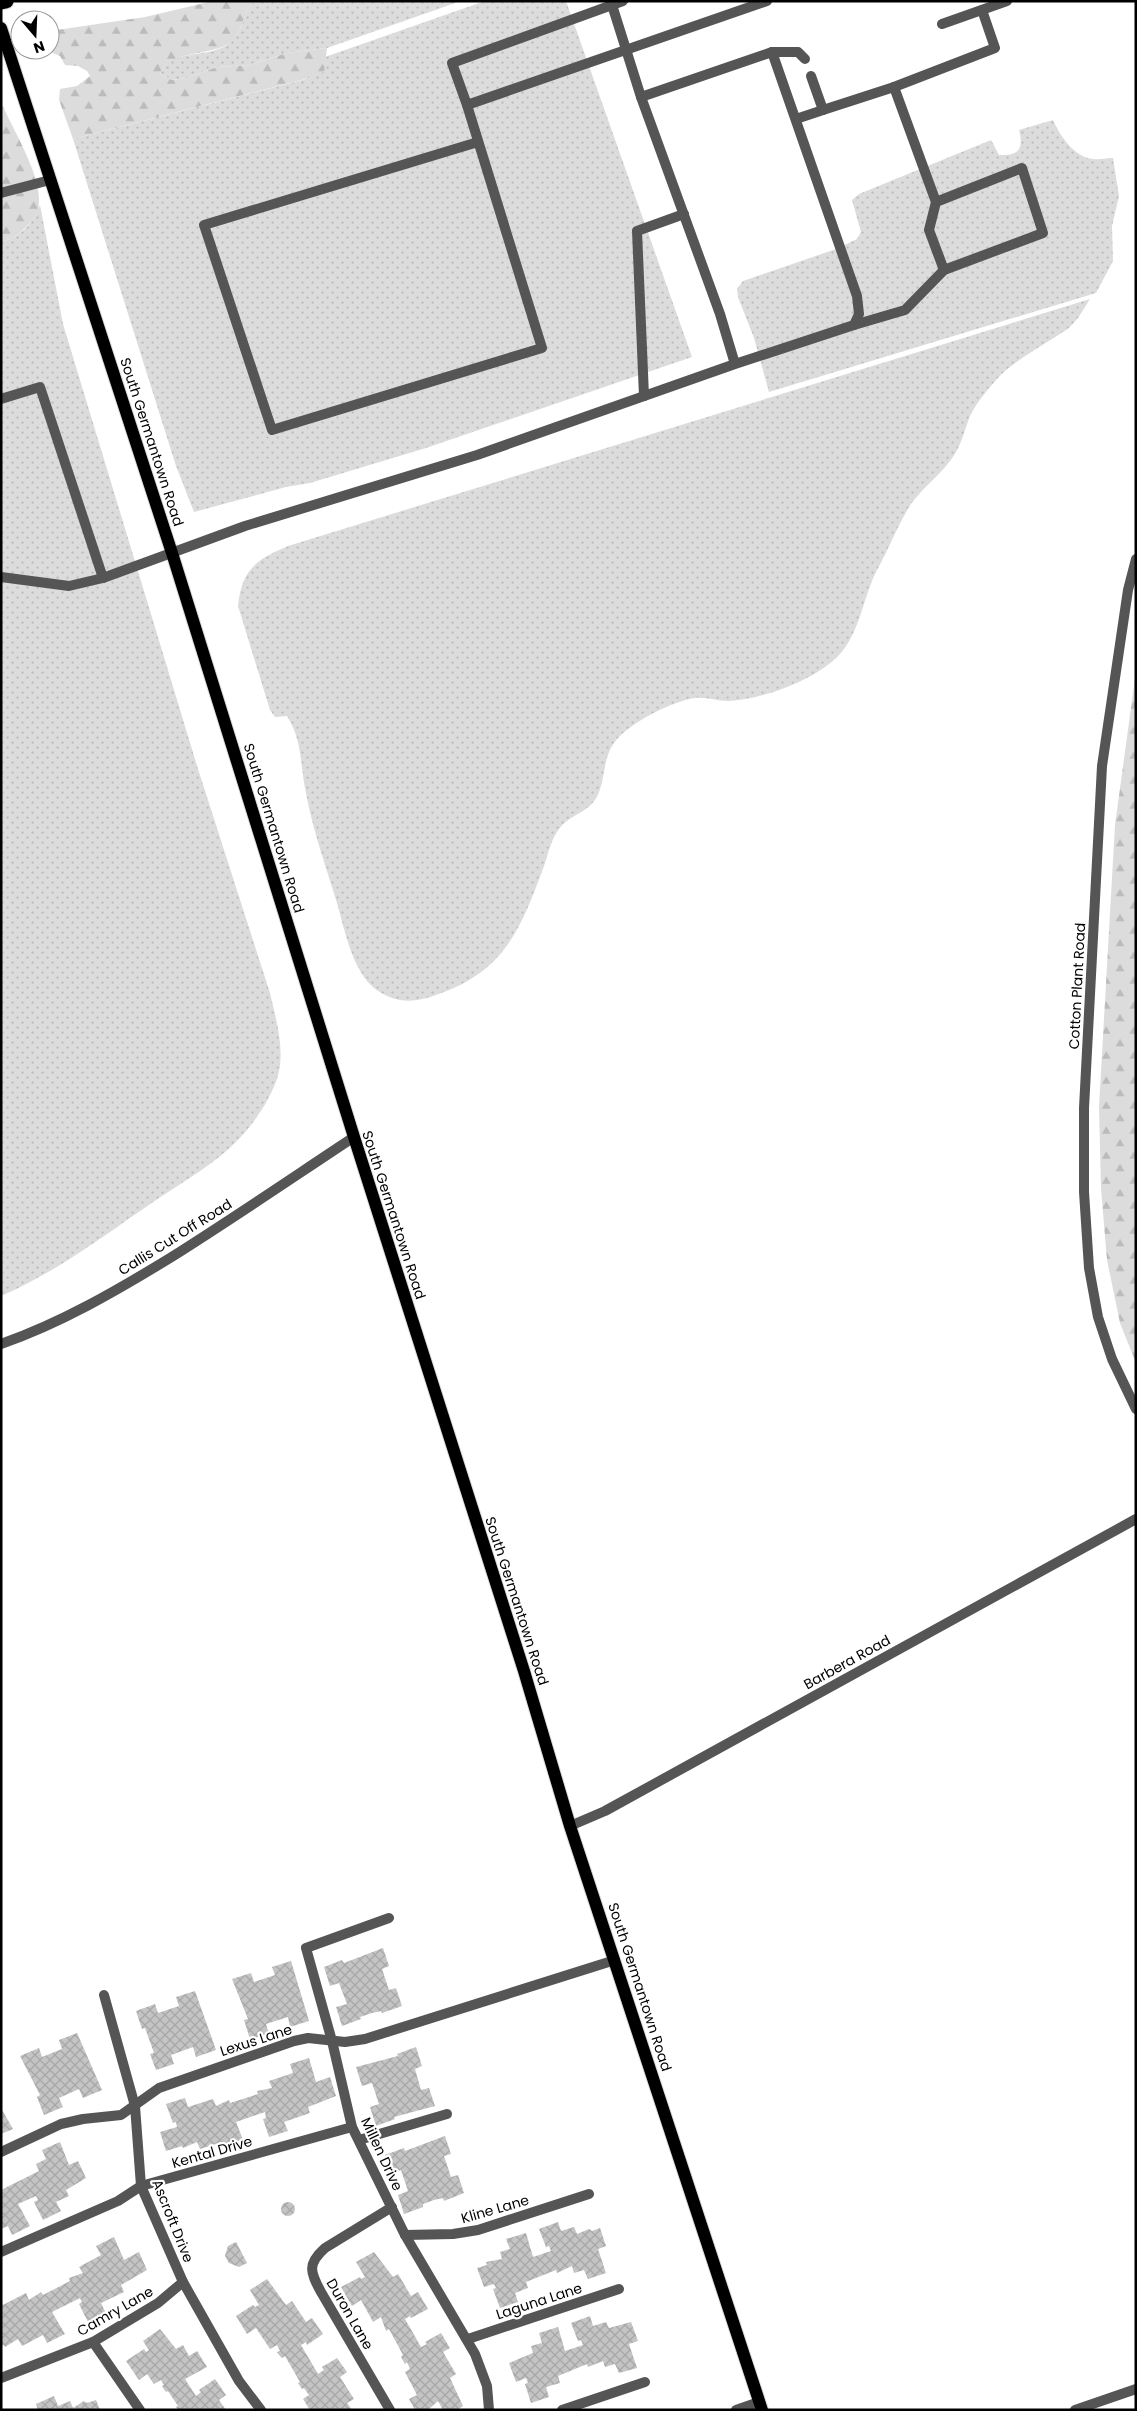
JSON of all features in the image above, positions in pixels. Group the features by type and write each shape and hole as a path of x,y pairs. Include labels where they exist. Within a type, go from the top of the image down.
{"highway":[{"path":"1,2 6,1"}],"main road":[{"name":"South Germantown Road","path":"1,28 172,552 354,1137 524,1671 570,1826 616,1960 761,2406"}],"street":[{"path":"478,142 204,225 272,430 542,348 467,105 452,63 623,1"},
{"path":"467,105 767,1"},
{"path":"942,24 1007,1"},
{"path":"612,5 641,97 736,364"},
{"path":"796,119 861,99 995,48 982,10"},
{"path":"641,97 772,52 798,52 805,59"},
{"path":"772,52 857,296 859,314 854,326"},
{"path":"811,76 823,110"},
{"path":"894,87 936,202 929,230 944,270"},
{"path":"1,577 69,586 103,578 245,526 477,455 736,364 905,310 944,270 1043,233 1022,168 936,202"},
{"path":"1,193 50,180"},
{"path":"644,396 637,231 684,214"},
{"path":"1,399 40,387 103,578"},
{"name":"Cotton Plant Road","path":"1136,559 1128,590 1102,766 1084,1118 1084,1192 1089,1268 1098,1318 1112,1359 1136,1409"},
{"name":"Callis Cut Off Road","path":"1,1344 68,1316 120,1288 198,1240 354,1137"},
{"name":"Barbera Road","path":"570,1826 605,1810 1136,1520"},
{"name":"Millen Drive","path":"389,1918 306,1948 332,2041 352,2127 405,2234 468,2339 485,2376 489,2410"},
{"name":"Lexus Lane","path":"1,2152 61,2124 83,2119 121,2115 159,2088 268,2050 308,2038 345,2042 365,2039 616,1960"},
{"name":"Ascroft Drive","path":"104,1994 135,2106 141,2186 182,2282 239,2381 261,2410"},
{"path":"359,2140 447,2114"},
{"name":"Kental Drive","path":"1,2252 118,2201 141,2186 352,2127"},
{"name":"Kline Lane","path":"405,2234 453,2234 478,2230 589,2194"},
{"name":"Duron Lane","path":"390,2410 321,2292 312,2274 312,2265 316,2256 325,2248 392,2207"},
{"name":"Camry Lane","path":"1,2378 93,2342 158,2303 182,2282"},
{"name":"Laguna Lane","path":"468,2339 619,2289"},
{"path":"93,2342 140,2410"},
{"path":"562,2410 645,2382"},
{"path":"1075,2410 1136,2389"},
{"path":"736,2410 761,2406"}],"green space":[{"path":"213,1 254,1 246,13 239,32 230,43 214,50 178,58 164,67 160,74 172,80 186,78 217,67 249,65 287,53 327,48 324,72 309,78 73,139 59,100 60,89 77,86 90,76 87,71 78,66 65,65 60,56 60,30 145,17"},
{"path":"254,1 461,1 327,48 287,53 249,65 217,67 186,78 172,80 160,74 171,61 180,57 217,50 232,41 240,30 246,12"},
{"path":"485,1 566,1 692,357 426,448 310,483 286,487 194,512 176,466 73,139 310,78 325,62 325,57"},
{"path":"1,102 36,179 39,203 35,216 27,226 9,240 1,242"},
{"path":"1053,120 1068,145 1080,154 1093,159 1113,158 1119,196 1112,226 1113,261 1096,293 769,392 754,338 738,297 737,289 743,281 836,249 857,239 861,232 852,200 859,194 991,140 999,155 1015,153 1020,147 1021,142 1019,130"},
{"path":"40,205 63,324 198,769 270,993 279,1036 281,1058 277,1079 266,1103 251,1126 230,1148 199,1172 81,1252 42,1276 1,1296 1,242 20,233 34,218"},
{"path":"1090,299 1069,328 1013,365 986,391 970,416 955,454 916,497 906,512 872,581 857,626 839,655 817,673 772,693 741,700 728,701 695,698 685,700 651,714 629,728 610,749 601,786 595,800 587,808 567,821 556,833 528,907 509,942 498,957 465,982 444,992 419,1000 404,1001 396,999 370,985 360,971 351,952 320,849 309,807 296,735 287,716 275,717 270,710 238,606 243,583 252,567 267,556 288,546"},
{"path":"1136,671 1136,1363 1120,1323 1107,1260 1101,1189 1099,1107 1115,825"}],"building":[{"path":"383,1948 389,1966 382,1969 389,1990 396,1988 402,2006 382,2013 381,2011 360,2017 361,2019 342,2026 336,2007 347,2004 339,1983 330,1986 324,1967 342,1960 344,1963"},
{"path":"291,1961 309,2021 290,2027 288,2017 266,2024 269,2034 250,2039 244,2020 248,2019 232,1979 251,1973 254,1982 275,1975 272,1967"},
{"path":"195,1991 216,2050 196,2057 193,2047 171,2055 174,2064 156,2070 150,2054 154,2053 145,2028 142,2029 136,2011 155,2004 158,2013 179,2006 176,1997"},
{"path":"77,2033 102,2090 83,2098 79,2089 59,2098 63,2107 44,2115 37,2097 40,2095 20,2056 39,2048 42,2057 62,2049 59,2040"},
{"path":"416,2047 422,2066 415,2069 421,2090 429,2088 435,2106 394,2117 395,2119 376,2126 370,2107 379,2104 372,2083 362,2086 356,2067 398,2056 397,2054"},
{"path":"309,2058 316,2082 330,2077 336,2096 308,2107 310,2113 284,2122 288,2131 269,2137 263,2119 266,2118 265,2112 236,2122 245,2145 226,2151 222,2142 200,2149 197,2142 183,2148 182,2146 166,2151 160,2132 177,2127 176,2122 173,2123 166,2104 185,2098 188,2107 213,2099 216,2106 229,2100 230,2103 258,2094 257,2091 272,2088 269,2081 293,2073 290,2064"},
{"path":"1,2108 13,2129 1,2134"},
{"path":"445,2136 451,2154 444,2156 451,2177 458,2175 464,2193 444,2201 443,2198 434,2200 423,2204 423,2207 404,2214 398,2195 408,2191 401,2170 391,2173 385,2155 404,2148 405,2151"},
{"path":"60,2142 69,2165 78,2161 86,2178 66,2190 69,2196 56,2202 61,2211 43,2220 34,2202 38,2200 36,2196 18,2204 30,2226 12,2235 8,2226 1,2229 1,2190 39,2171 36,2164 46,2159 42,2150"},
{"path":"288,2202 293,2204 295,2209 293,2214 288,2216 283,2214 281,2209 283,2204"},
{"path":"558,2222 561,2231 574,2227 577,2234 589,2229 592,2231 600,2228 606,2246 598,2249 606,2273 588,2279 584,2270 574,2273 572,2266 557,2273 556,2270 526,2282 528,2288 515,2293 518,2302 500,2308 493,2289 496,2288 494,2284 484,2287 477,2268 487,2265 486,2262 502,2259 500,2252 510,2249 506,2239 526,2233 533,2257 551,2251 549,2246 546,2247 539,2229"},
{"path":"114,2237 124,2260 139,2252 147,2270 121,2285 124,2292 101,2303 106,2313 88,2322 79,2304 82,2302 80,2298 52,2312 65,2334 47,2343 43,2335 22,2346 18,2339 5,2347 4,2345 1,2346 1,2301 3,2305 26,2293 29,2300 41,2292 43,2295 70,2281 69,2278 83,2273 79,2267 101,2255 96,2246"},
{"path":"236,2242 247,2263 239,2267 229,2263 225,2256 228,2246"},
{"path":"374,2252 393,2277 398,2274 411,2296 418,2292 428,2309 405,2319 421,2347 427,2344 425,2342 441,2333 450,2348 443,2352 456,2374 450,2378 463,2406 457,2410 443,2410 438,2401 428,2410 415,2410 409,2399 417,2395 405,2372 410,2369 407,2362 405,2364 401,2357 403,2355 389,2329 386,2331 381,2317 373,2322 361,2300 352,2306 341,2287 360,2277 361,2279 365,2277 356,2262"},
{"path":"267,2279 286,2305 292,2301 306,2322 312,2318 323,2334 307,2345 306,2342 301,2345 318,2374 324,2370 322,2367 337,2358 347,2372 340,2377 354,2399 347,2403 352,2410 310,2410 303,2399 309,2395 298,2383 300,2382 285,2356 282,2358 277,2352 280,2351 277,2345 270,2349 256,2328 247,2334 236,2316 253,2305 255,2307 259,2305 250,2290"},
{"path":"590,2316 593,2326 606,2322 609,2328 631,2322 638,2341 629,2344 637,2368 619,2373 615,2364 605,2367 603,2361 588,2367 587,2364 558,2376 560,2383 546,2387 549,2397 531,2403 525,2384 528,2383 526,2378 516,2382 509,2363 533,2353 531,2346 542,2343 539,2333 558,2327 565,2351 583,2345 581,2340 578,2341 571,2323"},
{"path":"160,2329 176,2349 183,2345 189,2356 197,2351 207,2367 185,2379 196,2396 201,2392 199,2390 215,2379 226,2395 219,2400 226,2410 178,2410 176,2407 178,2406 168,2391 166,2392 162,2386 164,2385 161,2380 154,2384 147,2374 139,2380 126,2361 144,2349 146,2352 149,2350 143,2341"},
{"path":"54,2396 58,2406 70,2401 73,2408 84,2401 87,2403 96,2400 100,2410 38,2410 36,2404"}]}
